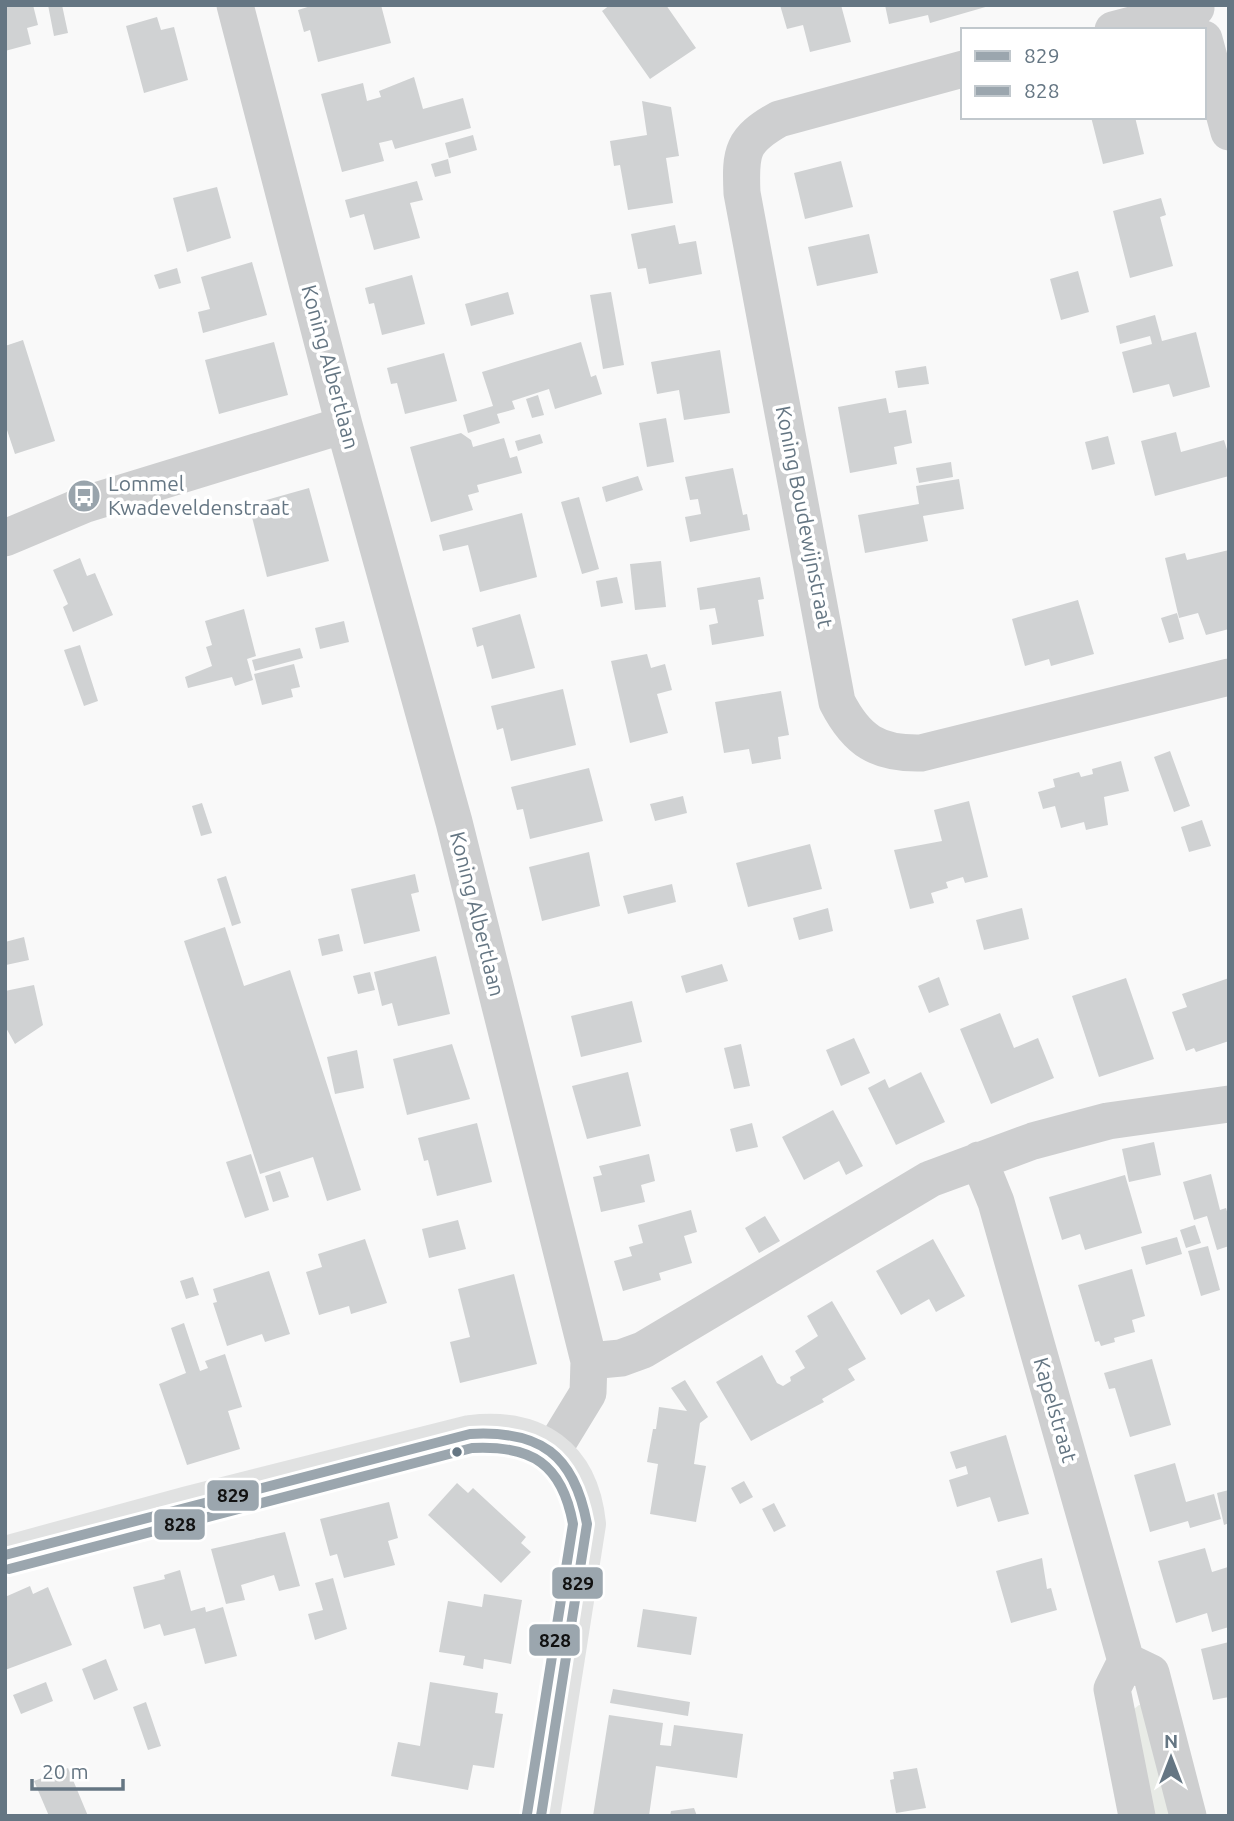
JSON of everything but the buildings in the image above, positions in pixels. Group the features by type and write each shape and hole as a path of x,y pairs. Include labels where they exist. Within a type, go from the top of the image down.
{"main road":[{"path":"5,1555 175,1508 470,1434 506,1431 520,1434 552,1452 566,1464 582,1492 587,1524 541,1816"}],"street":[{"name":"Koning Albertlaan","path":"235,5 344,425 454,822 589,1361 588,1393 552,1452"},
{"path":"1130,28 1199,20"},
{"path":"1206,46 1229,132"},
{"name":"Koning Boudewijnstraat","path":"961,70 779,119 754,134 744,155 742,193 837,702 848,723 878,748 895,754 922,753 1229,677"},
{"path":"5,538 86,504 344,425"},
{"path":"589,1361 621,1358 643,1350 930,1179 978,1160 1108,1121 1229,1104"},
{"name":"Kapelstraat","path":"978,1160 996,1202 1126,1661"},
{"path":"1137,1816 1112,1689 1126,1661 1151,1673 1188,1816"}],"shaded area":[{"path":"1139,1705 1146,1705 1176,1816 1154,1816 1134,1709"}],"transit line":[{"name":"829","path":"5,1555 470,1434 495,1434 534,1442 550,1451 563,1464 573,1480 587,1524 541,1816"},
{"name":"828","path":"9,1569 472,1448 512,1450 527,1455 541,1462 561,1486 573,1524 527,1814"}],"place":[{"name":"Lommel Kwadeveldenstraat","path":"84,496"}]}
